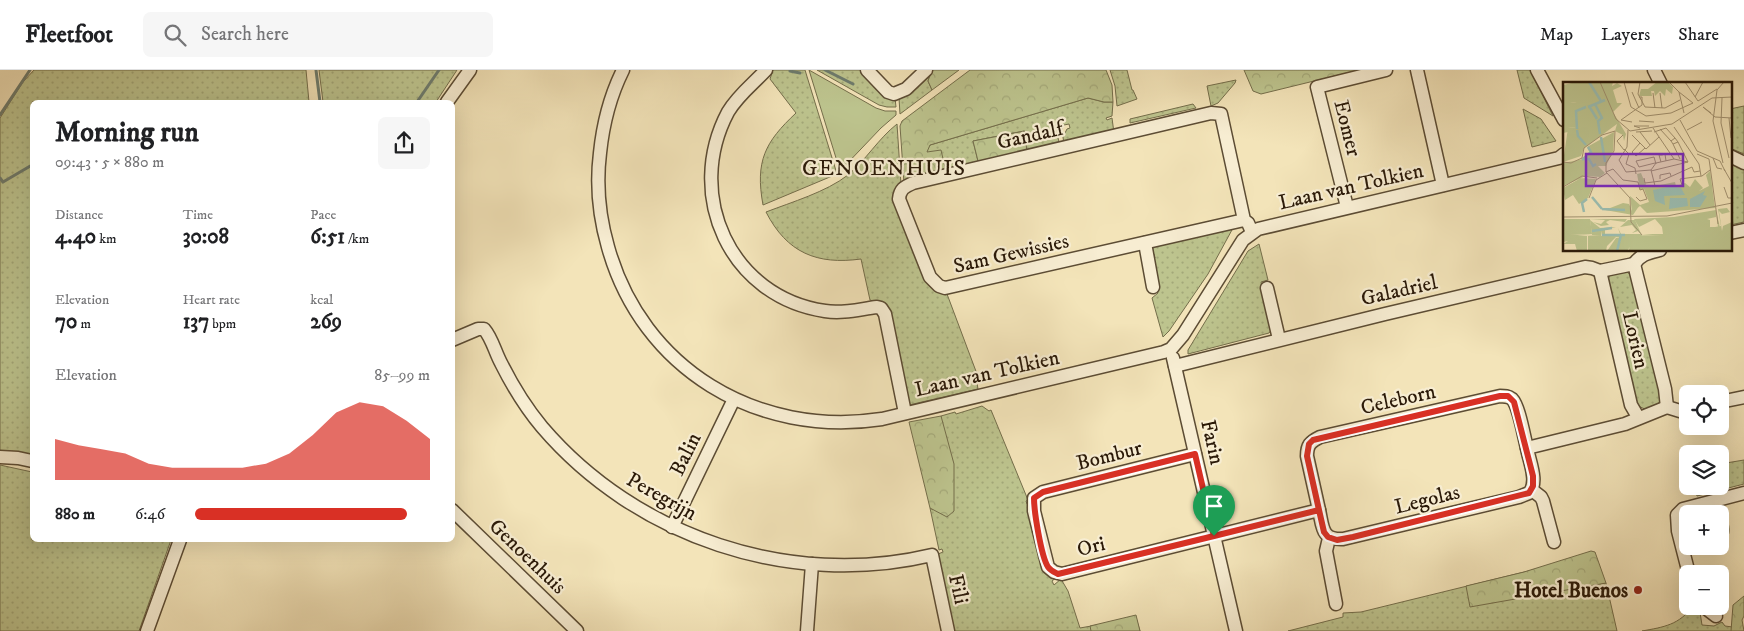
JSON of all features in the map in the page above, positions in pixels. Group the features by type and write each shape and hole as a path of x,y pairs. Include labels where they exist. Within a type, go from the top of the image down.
{"street":[{"path":"448,100 470,70"},
{"name":"Laan van Tolkien","path":"623,70 607,114 598,165 599,209 602,227 614,268 636,313 671,356 705,382 734,399 778,415 822,422 864,421 906,413 1171,349"},
{"path":"766,70 736,101 724,121 715,145 710,179 713,204 719,226 742,266 761,283 783,297 807,307 824,311 847,312 882,308 885,314 906,413"},
{"path":"867,70 888,92 894,94 906,89 926,70"},
{"name":"Eomer","path":"1347,207 1317,87 1386,70"},
{"path":"1417,70 1443,184"},
{"path":"1536,70 1563,118"},
{"path":"1654,70 1660,82"},
{"name":"Gandalf","path":"915,238 899,200 903,187 913,183 1211,113 1221,114 1244,220"},
{"name":"Laan van Tolkien","path":"1252,232 1264,227 1559,158 1563,155"},
{"path":"1732,157 1744,162"},
{"path":"1171,349 1184,335 1243,240 1252,232 1248,223 1244,220"},
{"name":"Sam Gewissies","path":"915,238 930,277 939,286 945,288 1244,220"},
{"path":"1145,243 1153,287"},
{"name":"Galadriel","path":"1175,366 1280,339 1585,267 1600,271 1634,264 1639,257 1656,251"},
{"name":"Lorien","path":"1634,264 1667,407"},
{"name":"Lorien","path":"1600,271 1631,405 1638,417"},
{"path":"1267,288 1280,339"},
{"name":"Peregrijn","path":"455,339 478,329 484,329 502,365 523,400 541,426 571,458 607,488 672,527 726,548 765,558 812,564 874,565 932,555"},
{"name":"Farin","path":"1171,349 1236,631"},
{"name":"Celeborn","path":"1319,510 1307,456 1309,444 1313,440 1504,396 1510,397 1514,402 1527,448"},
{"path":"1729,400 1744,397"},
{"name":"Balin","path":"672,527 734,399"},
{"path":"1554,542 1543,501 1532,490 1534,482 1527,448 1625,424 1638,417 1667,407 1679,411"},
{"name":"Bombur","path":"1034,498 1043,492 1195,454"},
{"path":"0,457 30,461"},
{"name":"Legolas","path":"1329,538 1337,540 1353,537 1519,497 1532,490"},
{"path":"1687,565 1678,531 1677,515 1683,509 1744,493"},
{"name":"Ori","path":"1034,498 1034,511 1046,562 1050,570 1058,574 1214,536"},
{"path":"1214,536 1319,510 1324,532 1329,538 1326,551 1336,604"},
{"name":"Genoenhuis","path":"455,513 576,631"},
{"path":"147,631 179,542"},
{"name":"Fili","path":"932,555 948,631"},
{"path":"806,631 812,564"}],"green space":[{"path":"34,70 306,70 309,100 30,100 30,458 0,451 0,118 23,82"},
{"path":"319,70 457,70 437,100 323,100"},
{"path":"773,70 805,70 837,174 763,205 760,176 765,153 777,133 796,113 770,79"},
{"path":"809,70 876,108 885,111 896,111 896,115 840,171"},
{"path":"817,70 861,70 885,94 895,98 896,107 879,105"},
{"path":"929,70 932,70 928,81 932,90 900,114 899,98"},
{"path":"932,70 959,70 932,90 928,81"},
{"path":"970,70 1106,70 1112,85 1113,102 1088,98 930,145 927,152 941,150 946,172 904,183 900,126 902,121"},
{"path":"1110,70 1127,70 1132,90 1137,99 1117,106 1115,86"},
{"path":"1244,70 1359,70 1261,94 1253,91"},
{"path":"1517,70 1530,70 1553,116 1524,98"},
{"path":"1236,80 1218,103 1211,106 1207,86"},
{"path":"1088,98 1113,102 1112,116 1106,118 1107,120 1112,118 1114,133 1064,145 1063,137 1067,129 1070,128 1069,124 1064,125 1058,138 1060,146 1027,154 1024,131 973,141 979,165 946,172 926,152 930,145"},
{"path":"1193,104 1196,108 1130,123 1130,119"},
{"path":"1744,106 1744,154 1732,149 1732,109"},
{"path":"1523,109 1541,119 1556,141 1532,147"},
{"path":"897,124 901,185 895,200 929,286 938,292 947,294 980,382 977,383 978,389 909,405 886,305 870,300 861,259 831,260 817,258 805,253 784,237 774,226 766,212 830,187 848,175"},
{"path":"1025,131 1027,154 979,165 973,141"},
{"path":"1732,164 1744,169 1744,222 1732,225"},
{"path":"1233,228 1208,274 1163,337 1152,298 1158,293 1150,260 1155,258 1154,254 1150,254 1149,248"},
{"path":"1259,244 1268,280 1261,282 1272,329 1269,333 1188,354 1188,350 1248,251"},
{"path":"1626,271 1632,276 1661,398 1658,405 1647,410 1636,405 1607,282 1610,275"},
{"path":"982,406 989,411 991,410 1028,500 1026,501 1027,504 1030,503 1057,577 1052,581 1054,585 1061,579 1068,591 1080,628 1136,618 1140,631 952,631 933,556 943,552 942,549 939,550 930,508 933,510 941,416 955,412 956,414"},
{"path":"941,416 954,464 954,511 947,517 930,508 909,422"},
{"path":"1744,460 1744,484 1729,488 1729,462"},
{"path":"0,465 30,472 30,542 170,542 139,631 0,631"},
{"path":"1719,502 1720,505 1709,505"},
{"path":"1591,551 1595,552 1606,583 1470,607 1466,586 1524,572"},
{"path":"1594,555 1602,584 1606,583 1617,631 1288,631 1343,617 1343,613 1361,612"},
{"path":"1744,596 1744,616 1742,620 1744,631 1731,631 1733,605"},
{"path":"1136,615 1140,631 1091,631 1090,626"},
{"path":"1684,615 1700,615 1702,625 1714,626 1722,622 1725,626 1740,628 1742,631 1642,631 1670,624"}],"waterway":[{"path":"0,115 30,70"},
{"path":"316,70 320,100"},
{"path":"418,100 439,70"},
{"path":"825,70 853,84"},
{"path":"790,71 800,73"},
{"path":"0,178 3,182 30,166"}],"place":[{"name":"Hotel Buenos","path":"1638,590"}],"district":[{"name":"GENOENHUIS","path":"884,167"}],"route":[{"path":"1214,536 1058,574 1050,570 1046,562 1034,511 1034,498 1043,492 1195,454 1214,536 1319,510 1324,532 1328,537 1337,540 1343,539 1529,493 1534,482 1516,406 1510,397 1500,396 1313,440 1309,444 1307,456 1319,510 1266,523 1214,536"}]}
